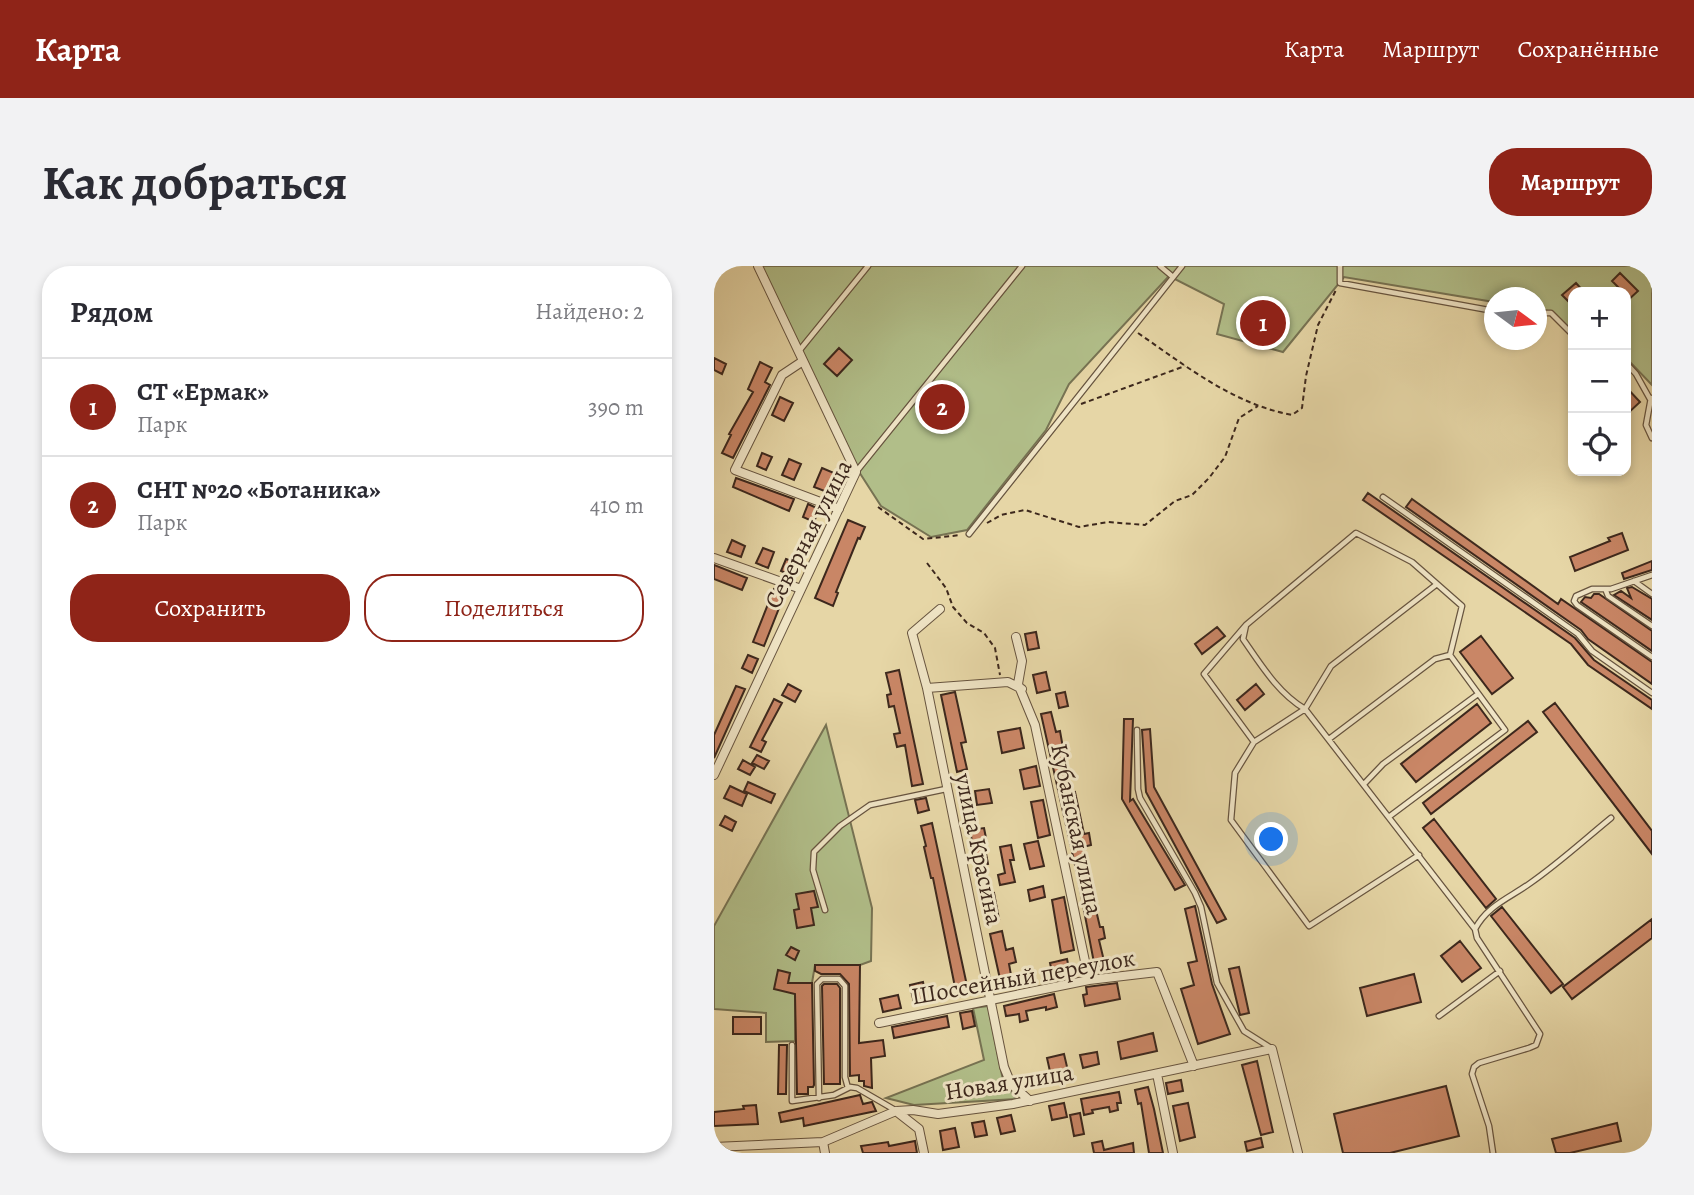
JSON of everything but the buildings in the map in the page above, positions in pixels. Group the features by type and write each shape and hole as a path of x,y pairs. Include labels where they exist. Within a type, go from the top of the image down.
{"street":[{"path":"758,266 856,472"},
{"path":"803,361 782,376 735,470 839,509"},
{"name":"Северная улица","path":"714,775 856,472"},
{"path":"714,558 801,589"},
{"name":"улица Красина","path":"940,609 912,633 927,688 1004,1068 1012,1084 1030,1101"},
{"name":"Кубанская улица","path":"1016,636 1021,661 1018,684 1035,725 1089,979"},
{"path":"927,688 1008,682 1022,689"},
{"name":"Шоссейный переулок","path":"879,1023 1089,979 1157,972 1194,1066"},
{"path":"1272,1049 1297,1153"},
{"name":"Новая улица","path":"714,1147 823,1142 896,1111 913,1110 938,1114 1030,1101 1272,1049"},
{"path":"1157,1074 1173,1153"},
{"path":"896,1111 919,1129 924,1153"},
{"path":"823,1142 825,1153"}],"lane":[{"path":"799,352 868,266"},
{"name":"Северная улица","path":"856,472 1022,266"},
{"path":"1160,266 1173,277"},
{"path":"969,534 1182,266"},
{"path":"1340,266 1340,283 1484,309"},
{"path":"1642,266 1652,276"},
{"path":"1547,313 1551,313 1568,330"},
{"path":"1631,368 1651,398 1646,425 1652,438"},
{"path":"1383,497 1578,635 1592,651 1652,693"},
{"path":"1254,742 1204,674 1246,625 1356,533 1412,562 1462,606 1450,655 1504,730 1390,816"},
{"path":"1652,575 1605,590 1592,589 1576,596 1574,601 1652,657"},
{"path":"1634,581 1652,594"},
{"path":"1419,855 1310,926 1231,820 1235,773 1254,742 1305,709 1331,666 1437,584"},
{"path":"1605,590 1608,596 1652,626"},
{"path":"1246,625 1243,639 1265,671 1292,701 1305,709 1419,855"},
{"path":"1329,739 1435,659 1450,655"},
{"path":"1364,783 1383,764 1478,694"},
{"path":"1137,730 1140,798 1201,907 1217,983 1244,1031 1272,1049"},
{"path":"1364,783 1475,929 1477,938 1540,1034 1536,1045 1474,1067 1472,1074 1489,1126 1493,1153"},
{"path":"825,910 813,870 814,852 841,826 870,805 947,789"},
{"path":"1475,929 1480,920 1503,899 1528,884 1611,818"},
{"path":"1439,1016 1500,971"},
{"path":"819,1098 817,984 822,979 839,979 845,986 845,1077 848,1088"},
{"path":"792,1045 792,1101 819,1098 848,1088 857,1088 896,1111"}],"path":[{"path":"1132,329 1219,389 1270,411 1292,415 1301,408 1318,325 1340,283"},
{"path":"1069,408 1186,366"},
{"path":"878,507 923,539 969,534 1000,514 1025,510 1079,527 1108,522 1145,526 1175,501 1192,495 1209,478 1225,457 1239,418 1258,405"},
{"path":"927,563 946,588 953,607 967,623 984,633 995,648 1002,682"}],"green space":[{"path":"754,266 1652,266 1652,385 1631,363 1631,287 1568,287 1568,329 1547,311 1547,287 1484,287 1484,300 1344,277 1283,352 1217,334 1224,304 1169,276 1069,384 1046,430 967,530 931,537 881,506 854,464"},
{"path":"826,725 872,908 871,961 860,965 815,965 812,983 795,983 795,1041 766,1042 766,1013 714,1009 714,926"},
{"path":"988,1006 1003,1080 1016,1099 914,1105 886,1098 984,1060 973,1008"}],"place":[{"name":"СТ «Ермак»","path":"1263,323"},
{"name":"СНТ №20 «Ботаника»","path":"942,407"}]}
